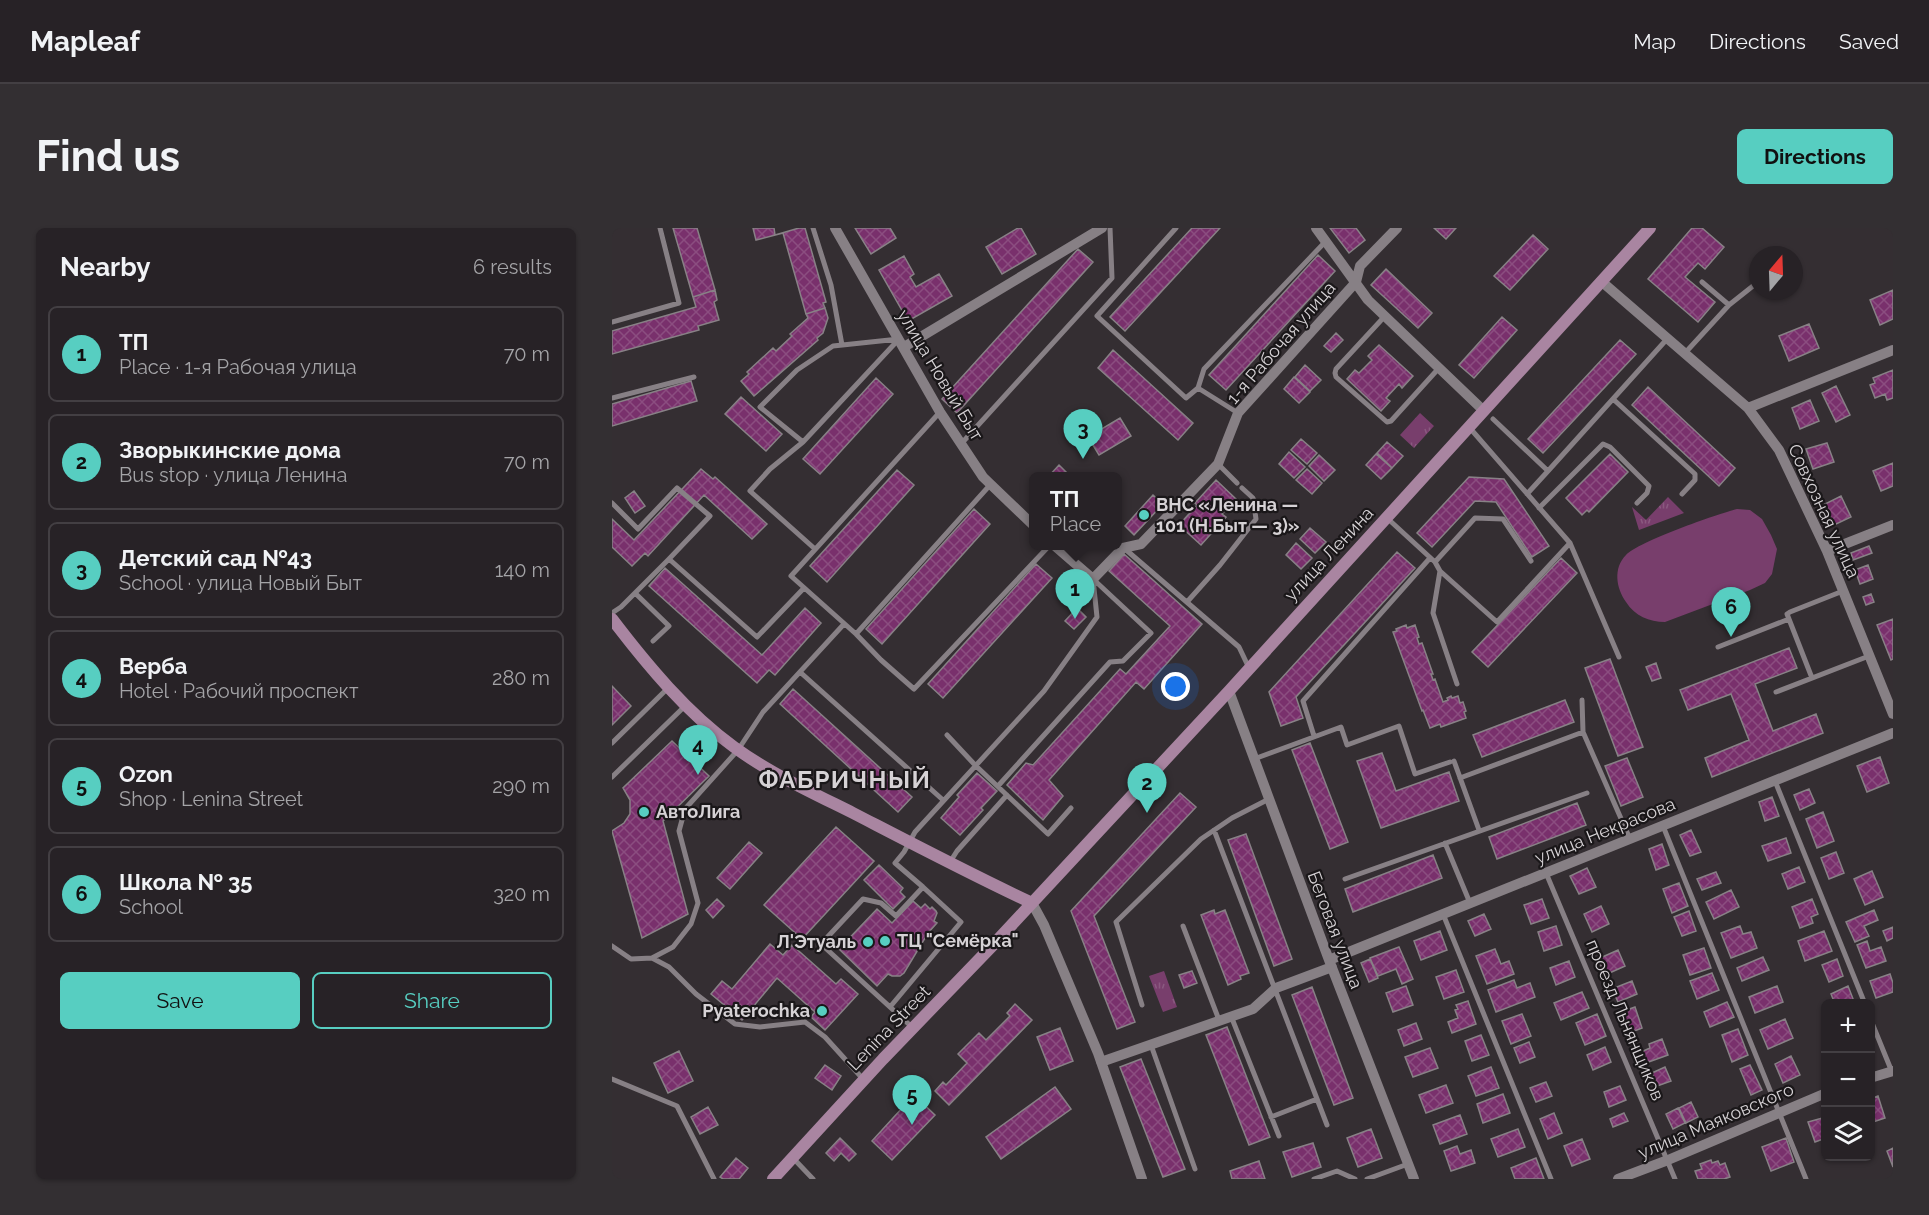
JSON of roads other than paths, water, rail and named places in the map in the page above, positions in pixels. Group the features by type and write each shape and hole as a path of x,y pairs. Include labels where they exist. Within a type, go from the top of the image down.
{"main road":[{"name":"улица Ленина","path":"1032,903 1469,428 1489,415 1601,281 1650,228"},
{"path":"612,620 640,656 669,687 738,750 776,774 1032,903"},
{"name":"Lenina Street","path":"774,1179 864,1080 1032,903"}],"street":[{"name":"улица Новый Быт","path":"835,228 940,412 961,444 990,485 1029,521"},
{"path":"902,343 1102,228"},
{"path":"1316,228 1368,300 1489,415"},
{"name":"1-я Рабочая улица","path":"1124,548 1141,544 1218,464 1238,413 1356,282 1360,266 1397,228"},
{"name":"Совхозная улица","path":"1601,281 1748,408 1779,450 1827,551 1893,714"},
{"path":"1748,408 1893,350"},
{"path":"1827,551 1893,525"},
{"path":"1059,550 1092,579"},
{"name":"1-я Рабочая улица","path":"1092,579 1122,550"},
{"name":"Беговая улица","path":"1229,691 1330,963 1414,1179"},
{"name":"улица Некрасова","path":"1101,1062 1253,1009 1276,988 1443,914 1893,733"},
{"path":"1032,903 1044,925 1101,1062 1142,1179"},
{"path":"1875,1077 1893,1072"},
{"name":"улица Маяковского","path":"1618,1179 1821,1096"}],"lane":[{"path":"612,322 679,303 660,228"},
{"path":"813,228 831,285 842,345"},
{"path":"961,444 1112,278 1110,228"},
{"path":"1176,228 1097,316 1186,398 1198,388 1204,369 1326,241"},
{"path":"1702,282 1729,305"},
{"path":"1685,353 1729,305 1749,289"},
{"path":"1094,297 1105,307"},
{"path":"1385,316 1336,369 1336,377 1383,421 1387,422 1391,421 1439,368"},
{"path":"1527,494 1668,338"},
{"path":"803,442 760,407 797,370 833,346 902,343"},
{"path":"815,549 750,491 770,470 803,442 902,343"},
{"path":"612,399 694,377"},
{"path":"1198,388 1238,413"},
{"path":"1613,399 1696,476 1682,494"},
{"path":"940,412 791,576 914,689 1045,550"},
{"path":"1489,415 1548,471"},
{"path":"1469,428 1570,543 1619,657"},
{"path":"1539,508 1603,444 1610,447 1649,486 1647,493 1637,503"},
{"path":"1186,602 1220,565 1256,519 1253,498 1218,464"},
{"path":"856,634 990,485"},
{"path":"612,503 638,530 677,488 710,516 635,593 612,613"},
{"path":"1387,518 1433,560 1440,571 1497,622 1570,543"},
{"path":"1314,736 1303,700 1475,518 1503,519 1531,561"},
{"path":"1124,548 1239,647 1249,668"},
{"path":"669,559 757,637 804,588"},
{"path":"1440,571 1433,614 1457,684"},
{"path":"890,1007 961,922 895,863 904,852 915,831 1044,691 1097,617 1092,579"},
{"path":"998,786 1110,662 1123,661 1151,633 1092,579"},
{"path":"1812,678 1787,614 1843,591"},
{"path":"635,593 669,626 653,641"},
{"path":"1718,647 1789,619"},
{"path":"612,946 631,959 652,958 673,947 692,924 698,903 680,831 686,809 738,750 763,712 843,624"},
{"path":"1776,692 1869,656"},
{"path":"800,672 943,800"},
{"path":"612,743 669,687"},
{"path":"1582,700 1583,732 1630,839"},
{"path":"612,777 687,704"},
{"path":"1254,759 1341,727 1347,745 1399,726 1415,774 1452,761 1479,830"},
{"path":"1460,778 1583,732"},
{"path":"947,735 975,765 1048,834 1071,808"},
{"path":"1775,781 1863,999"},
{"path":"1345,879 1587,793"},
{"path":"950,862 1006,795"},
{"path":"1142,1005 1116,922 1201,839 1232,818 1269,799"},
{"path":"1663,826 1806,1179"},
{"path":"1214,830 1327,1125"},
{"path":"1445,843 1470,903"},
{"name":"проезд Льнянщиков","path":"1546,873 1675,1179"},
{"path":"913,1028 821,944 862,899 881,903 896,916 923,887"},
{"path":"1443,914 1551,1179"},
{"path":"1183,926 1219,1020"},
{"path":"652,958 669,967 696,994 735,1024 760,1027 805,1022 825,1038 864,1080"},
{"path":"1231,1016 1279,1136"},
{"path":"1875,1030 1893,1072"},
{"path":"1151,1045 1195,1168"},
{"path":"612,1079 677,1106 714,1179"},
{"path":"1271,1117 1317,1099"},
{"path":"793,1158 813,1179"},
{"path":"1367,1179 1408,1164"},
{"path":"1314,1179 1337,1171 1355,1179"}],"place":[{"name":"Детский сад №43","path":"1083,459"},
{"name":"ВНС «Ленина — 101 (Н.Быт — 3)»","path":"1144,515"},
{"name":"ТП","path":"1075,619"},
{"name":"Школа № 35","path":"1731,637"},
{"name":"Верба","path":"698,775"},
{"name":"АвтоЛига","path":"644,812"},
{"name":"Зворыкинские дома","path":"1147,813"},
{"name":"ТЦ \"Семёрка\"","path":"885,941"},
{"name":"Л'Этуаль","path":"868,942"},
{"name":"Pyaterochka","path":"822,1011"},
{"name":"Ozon","path":"912,1125"}],"district":[{"name":"ФАБРИЧНЫЙ","path":"845,780"}]}
